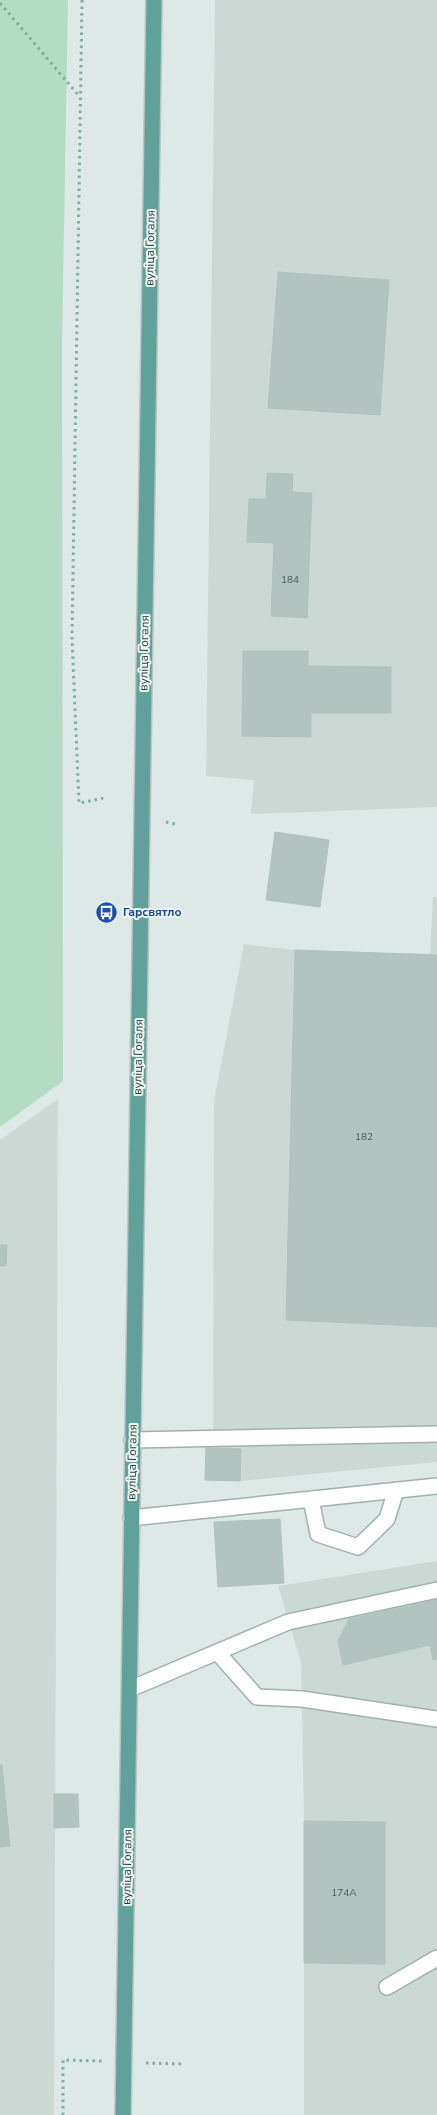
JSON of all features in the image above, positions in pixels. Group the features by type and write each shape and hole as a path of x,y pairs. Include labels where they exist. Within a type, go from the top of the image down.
{"main road":[{"name":"вуліца Гогаля","path":"124,2115 132,1440 154,0"}],"lane":[{"path":"132,1440 437,1434"},
{"path":"131,1518 437,1486"},
{"path":"311,1499 318,1534 358,1547 388,1519 396,1490"},
{"path":"130,1689 288,1622 437,1590"},
{"path":"217,1652 257,1697 302,1699 437,1719"},
{"path":"387,1987 437,1958"}],"path":[{"path":"82,0 72,638 79,803 104,798"},
{"path":"0,3 81,97"},
{"path":"166,822 175,824"}],"shaded area":[{"path":"215,0 437,0 437,807 251,814 254,780 206,776"},
{"path":"433,897 437,897 437,1462 240,1481 205,1480 206,1448 213,1439 214,1101 244,944 295,950 430,954"},
{"path":"58,1099 54,2115 0,2115 0,1140"},
{"path":"437,1561 437,2115 304,2115 304,1821 301,1662 278,1586"}],"green space":[{"path":"0,0 68,0 62,345 63,1081 0,1127"}],"building":[{"path":"278,272 389,280 380,415 268,408"},
{"path":"267,473 293,474 292,492 312,493 307,618 271,616 274,543 247,542 249,499 266,499"},
{"path":"243,651 308,651 308,666 391,667 391,713 311,713 311,737 242,736"},
{"path":"275,832 329,840 320,907 266,900"},
{"path":"295,950 437,955 437,1327 286,1320"},
{"path":"0,1245 7,1245 6,1266 0,1266"},
{"path":"206,1448 241,1449 240,1481 205,1480"},
{"path":"280,1519 284,1583 218,1587 214,1522"},
{"path":"437,1600 437,1659 433,1660 430,1645 343,1665 338,1641 349,1619"},
{"path":"0,1765 2,1765 10,1846 0,1847"},
{"path":"54,1794 78,1794 79,1827 54,1828"},
{"path":"304,1821 385,1822 385,1964 304,1963"}],"place":[{"name":"Гарсвятло","path":"107,912"}]}
